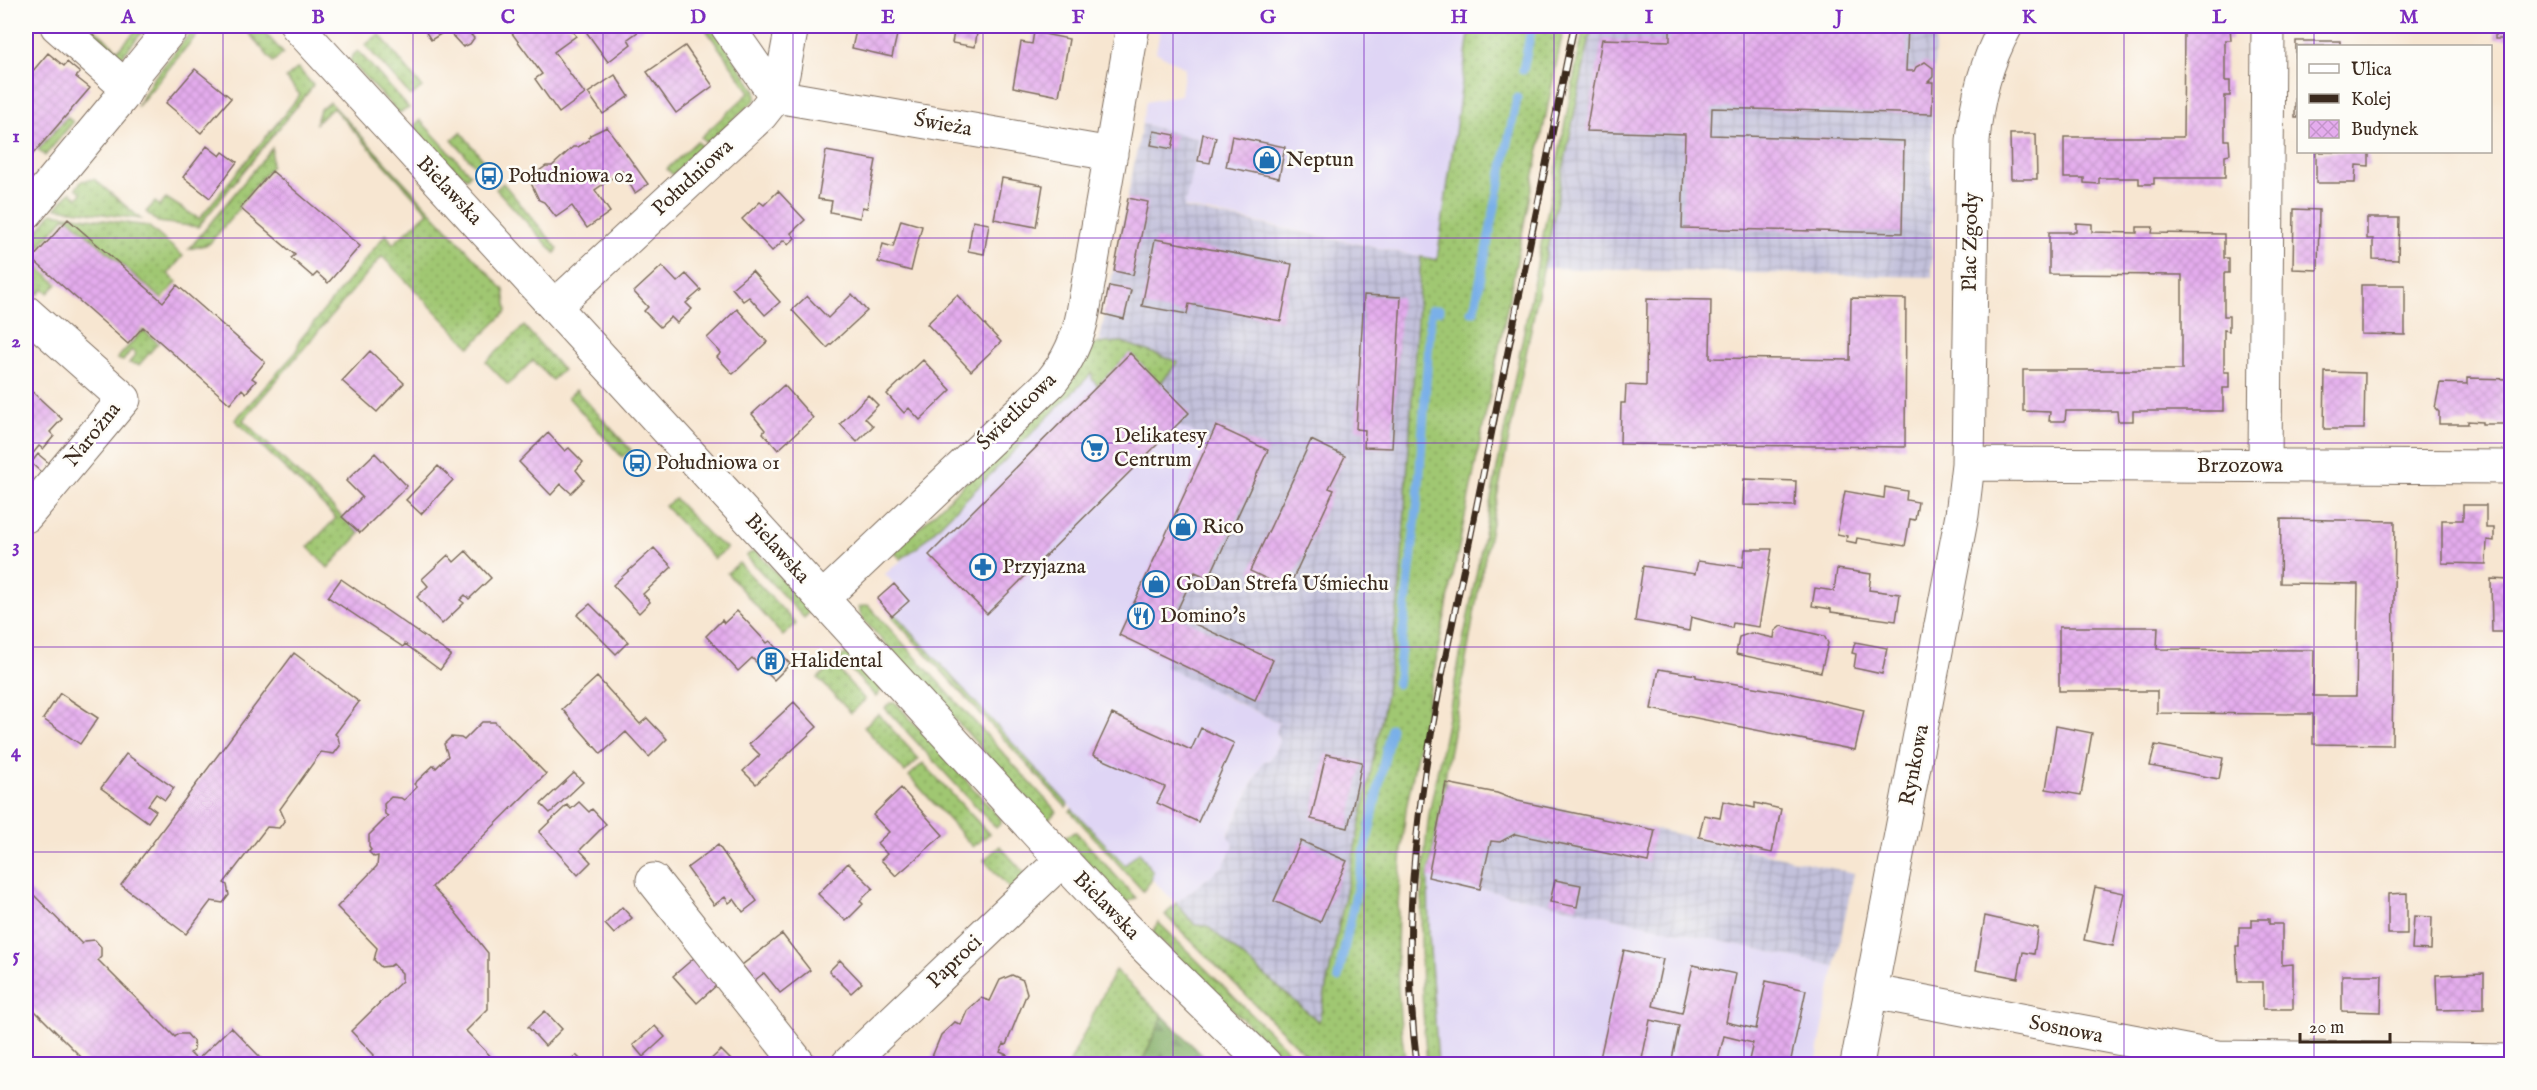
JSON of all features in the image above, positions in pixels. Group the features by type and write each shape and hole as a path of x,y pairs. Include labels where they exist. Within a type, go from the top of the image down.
{"street":[{"path":"57,26 127,88"},
{"path":"26,213 122,97 138,69 173,26"},
{"name":"Bielawska","path":"297,26 1062,860 1127,929 1265,1065"},
{"path":"727,26 776,96"},
{"name":"Południowa","path":"555,306 761,115 776,96 783,74 792,26"},
{"name":"Świetlicowa","path":"822,598 1051,382 1073,350 1082,322 1133,26"},
{"name":"Plac Zgody","path":"1968,464 1973,131 1975,110 1984,76 2006,26"},
{"path":"2265,466 2268,26"},
{"name":"Świeża","path":"776,96 1111,154"},
{"name":"Narożna","path":"26,312 124,399 26,516"},
{"name":"Brzozowa","path":"1968,464 2511,467"},
{"name":"Rynkowa","path":"1857,1065 1873,992 1959,532 1968,464"},
{"name":"Paproci","path":"848,1065 1062,860"},
{"path":"653,880 799,1065"},
{"name":"Sosnowa","path":"1873,992 2217,1057 2511,1060"}],"shaded area":[{"path":"1161,26 1470,26 1437,260 1184,207 1199,139 1142,124 1146,102 1181,95 1185,68 1156,52"},
{"path":"1592,26 1936,26 1932,114 1932,277 1543,268"},
{"path":"1142,124 1199,139 1184,208 1421,257 1400,588 1384,707 1319,1023 1207,926 1195,925 1176,903 1223,866 1234,845 1228,836 1263,762 1270,760 1280,740 1276,732 1279,723 1166,667 1165,659 1175,615 1195,572 1209,578 1268,450 1216,426 1210,440 1177,425 1189,413 1130,353 1100,339"},
{"path":"1100,339 1130,353 1189,413 1177,424 1216,426 1268,450 1209,578 1195,572 1175,615 1165,659 1221,695 1279,723 1276,732 1280,740 1270,760 1263,762 1228,835 1234,845 1223,866 1176,903 1152,879 1136,878 895,614 909,601 885,574 919,546 1093,372"},
{"path":"1446,783 1854,873 1835,966 1428,877"},
{"path":"1428,877 1835,966 1816,1064 1438,1064 1429,934"}],"green space":[{"path":"84,26 91,26 118,50 140,26 147,26 118,62 80,33"},
{"path":"196,26 204,26 137,107 153,79"},
{"path":"243,26 259,26 283,53 273,62"},
{"path":"1470,26 1564,26 1406,809 1398,904 1397,969 1406,1064 1315,1064 1165,915 1176,903 1195,925 1207,926 1319,1022 1384,707 1400,588 1421,257 1437,260"},
{"path":"1584,26 1592,26 1478,592 1428,877 1429,934 1438,1064 1427,1064 1422,1001 1421,908 1429,814"},
{"path":"713,27 756,91 756,99 707,144 701,137 750,92 707,31"},
{"path":"379,34 422,87 411,96 365,45"},
{"path":"358,51 409,108 399,113 350,61"},
{"path":"298,68 313,85 310,90 198,227 158,222 146,212 155,202 160,206 166,198 199,219 300,95 286,78"},
{"path":"330,102 504,290 507,311 470,347 382,256 243,420 359,533 365,528 328,568 308,547 336,518 235,420 297,351 299,341 386,234 393,244 428,212 333,108 316,123 320,109"},
{"path":"67,117 73,122 45,156 38,150"},
{"path":"420,120 470,174 467,178 439,157 414,130"},
{"path":"461,132 484,161 477,168 452,140"},
{"path":"697,141 703,148 673,175 667,169"},
{"path":"272,148 271,167 238,207 239,209 209,244 189,249"},
{"path":"94,179 141,219 56,208 70,192 78,198 82,193 76,188 82,181"},
{"path":"503,183 558,249 555,253 496,189"},
{"path":"52,213 148,226 183,256 168,274 177,282 162,299 66,216 29,259 57,284 48,293 43,289 38,295 26,283 26,245"},
{"path":"524,326 563,370 552,380 533,360 508,385 486,362"},
{"path":"143,330 158,343 139,365 129,363 136,354 131,350 123,361 117,359"},
{"path":"1122,342 1178,362 1160,384 1130,354 1098,386 1092,379 1092,373 919,546 901,559 894,552 1075,377 1092,344"},
{"path":"576,390 631,450 622,457 568,397"},
{"path":"675,499 713,539 727,548 714,559 665,506"},
{"path":"757,552 809,609 804,618 746,556"},
{"path":"739,563 796,624 783,636 727,573"},
{"path":"868,605 1057,812 1047,820 862,618 858,607"},
{"path":"895,614 1068,804 1066,807 894,619 892,616"},
{"path":"845,654 850,654 882,688 876,697 840,658"},
{"path":"833,664 865,700 851,713 818,678"},
{"path":"890,703 896,703 1001,819 1001,823 996,828 885,708"},
{"path":"878,714 919,759 905,772 864,727"},
{"path":"923,763 989,834 973,847 909,776"},
{"path":"1072,809 1125,865 1139,852 1153,872 1151,881 1143,891 1070,811"},
{"path":"1076,832 1136,898 1125,903 1063,837"},
{"path":"1000,846 1026,875 1011,890 984,860"},
{"path":"1158,922 1302,1064 1289,1064 1153,933"},
{"path":"1115,970 1163,1016 1141,1064 1069,1064"},
{"path":"1163,1016 1211,1064 1141,1064"}],"building":[{"path":"428,26 485,26 471,35 474,38 470,44 463,47 447,30 431,40 425,31 430,27"},
{"path":"519,26 569,26 576,36 554,52 585,94 559,113 535,79 542,74 511,32"},
{"path":"582,26 646,26 628,39 631,44 608,62"},
{"path":"857,26 899,26 892,57 852,48"},
{"path":"955,26 978,26 975,47 952,43"},
{"path":"1670,26 1908,27 1906,71 1914,71 1916,67 1925,62 1933,68 1933,77 1928,82 1933,82 1932,114 1712,108 1711,135 1904,141 1902,233 1682,228 1685,134 1586,131 1602,39 1670,41"},
{"path":"2184,26 2230,26 2231,40 2225,40 2225,81 2230,81 2230,96 2225,96 2225,140 2229,140 2230,154 2225,155 2225,178 2154,178 2154,184 2139,184 2139,178 2099,178 2099,184 2084,183 2084,178 2064,178 2064,137 2183,137"},
{"path":"2512,28 2512,39 2495,39 2495,29"},
{"path":"1034,32 1069,39 1059,96 1013,87 1021,42 1032,44"},
{"path":"2296,41 2340,41 2340,45 2297,45 2297,118 2295,118"},
{"path":"685,46 713,86 676,113 647,72"},
{"path":"48,53 64,66 67,62 80,73 76,77 90,88 26,162 26,79"},
{"path":"195,69 231,98 201,133 166,103"},
{"path":"615,75 629,96 603,114 588,93"},
{"path":"607,127 648,184 635,193 622,171 595,190 610,212 587,228 572,206 556,217 544,202 539,200 530,181 537,176 539,171 546,166 552,166 573,147 578,147 588,141 590,135"},
{"path":"1154,131 1175,135 1172,149 1151,145"},
{"path":"1203,134 1216,137 1210,163 1198,161"},
{"path":"2010,134 2036,134 2037,179 2011,179"},
{"path":"1232,136 1285,147 1279,178 1226,167"},
{"path":"207,146 220,156 223,152 237,162 210,198 183,177"},
{"path":"826,151 876,160 867,208 862,207 860,218 830,212 832,201 818,199"},
{"path":"2316,153 2369,153 2369,166 2356,165 2355,183 2316,183"},
{"path":"272,171 360,246 328,283 317,273 313,277 291,258 295,255 240,208"},
{"path":"1002,178 1043,185 1036,227 994,219"},
{"path":"778,191 805,220 791,233 795,238 788,245 784,240 772,251 742,219 760,202 764,205"},
{"path":"1128,198 1148,202 1133,275 1114,271"},
{"path":"2294,209 2319,210 2318,270 2293,269"},
{"path":"2367,218 2399,218 2398,260 2373,259 2373,239 2367,239"},
{"path":"68,219 163,302 177,285 265,362 252,378 256,381 246,393 242,389 230,404 143,327 128,344 32,259"},
{"path":"901,220 922,226 911,271 878,262 883,244 893,247"},
{"path":"973,221 989,224 984,254 968,251"},
{"path":"2076,223 2092,224 2092,232 2137,233 2137,227 2153,227 2152,233 2224,234 2224,258 2229,258 2229,273 2224,273 2224,316 2229,316 2229,331 2224,330 2224,372 2229,372 2229,388 2223,388 2223,411 2133,411 2133,421 2118,421 2117,411 2066,411 2065,421 2049,421 2050,412 2023,411 2023,370 2182,370 2182,275 2049,274 2049,232 2076,232"},
{"path":"1155,239 1292,264 1281,321 1189,304 1187,314 1142,306"},
{"path":"662,266 677,282 686,274 701,290 686,303 692,309 677,323 671,317 660,327 644,311 648,307 634,292"},
{"path":"752,271 780,302 765,315 749,297 743,301 732,288"},
{"path":"2361,285 2405,285 2405,335 2361,334"},
{"path":"1109,286 1131,290 1124,319 1103,314"},
{"path":"852,294 867,311 827,348 792,310 807,296 828,318"},
{"path":"957,295 1001,342 971,371 927,324"},
{"path":"1364,295 1401,297 1392,448 1364,447 1365,430 1356,429"},
{"path":"1851,298 1906,299 1905,447 1620,444 1621,403 1625,403 1626,385 1646,386 1647,299 1711,300 1710,358 1850,360"},
{"path":"737,309 767,342 733,374 717,357 721,353 707,338"},
{"path":"370,351 404,383 377,412 342,381"},
{"path":"1130,353 1189,413 987,614 929,555"},
{"path":"923,360 951,390 920,420 909,408 904,413 887,394"},
{"path":"2325,372 2365,373 2364,429 2324,429"},
{"path":"2467,378 2512,379 2512,424 2482,424 2482,422 2468,421 2468,424 2439,424 2439,412 2435,408 2440,383 2467,384"},
{"path":"784,385 813,418 778,450 763,433 765,430 752,414"},
{"path":"26,386 62,419 50,432 54,436 43,449 39,446 26,462"},
{"path":"868,395 878,405 865,418 873,426 857,442 840,424"},
{"path":"1216,426 1268,450 1209,578 1195,572 1175,615 1273,660 1255,700 1119,635"},
{"path":"548,433 565,451 569,448 583,462 576,470 584,480 571,493 561,484 551,495 519,462"},
{"path":"1311,440 1345,456 1329,488 1334,490 1288,589 1250,571"},
{"path":"375,453 407,486 360,533 342,517 362,497 346,481"},
{"path":"38,454 50,464 42,473 31,463"},
{"path":"438,466 453,480 421,514 406,500"},
{"path":"1744,479 1796,481 1795,506 1743,505"},
{"path":"1885,487 1907,491 1906,500 1918,502 1915,520 1910,519 1905,546 1857,538 1856,543 1846,541 1847,536 1837,534 1845,491 1884,498"},
{"path":"2463,505 2486,505 2486,528 2494,528 2494,541 2487,540 2486,564 2442,563 2442,520 2463,520"},
{"path":"2281,519 2395,521 2392,745 2313,744 2313,714 2157,713 2157,691 2059,691 2059,627 2158,627 2157,649 2314,650 2313,696 2356,696 2358,584 2280,583"},
{"path":"654,548 672,567 643,594 650,602 639,613 613,585"},
{"path":"1745,549 1772,549 1759,627 1733,623 1732,628 1691,617 1689,631 1635,621 1643,566 1695,574 1698,561 1743,567"},
{"path":"466,551 491,578 469,599 465,595 460,600 464,603 442,624 417,597 428,586 422,579 448,555 454,562"},
{"path":"1837,569 1871,574 1869,590 1900,594 1896,621 1831,612 1831,609 1812,606 1815,588 1834,591"},
{"path":"341,579 451,655 440,670 405,644 403,647 328,597"},
{"path":"2491,579 2510,580 2510,632 2492,632"},
{"path":"894,584 909,601 892,616 877,599"},
{"path":"590,604 628,642 616,654 577,615"},
{"path":"737,611 767,643 770,641 790,664 774,680 752,658 738,671 706,636 722,620 724,623"},
{"path":"1781,626 1824,636 1828,643 1821,672 1736,654 1739,637 1751,633 1774,638 1775,631"},
{"path":"1855,642 1887,648 1882,674 1854,668 1856,654 1852,653"},
{"path":"294,653 359,702 335,734 340,746 334,754 321,752 280,809 285,820 279,828 267,827 224,883 227,885 229,895 223,903 211,901 186,934 121,885"},
{"path":"1659,669 1789,693 1864,710 1855,750 1651,709"},
{"path":"597,677 640,724 647,718 667,739 649,757 626,732 601,754 562,709"},
{"path":"60,693 98,718 80,744 43,719"},
{"path":"794,702 817,727 756,784 743,771 760,755 749,744"},
{"path":"1112,714 1191,750 1201,728 1234,743 1198,822 1157,803 1165,787 1093,755"},
{"path":"482,722 495,722 546,774 432,887 488,953 488,1009 466,1031 498,1064 371,1064 374,1055 351,1031 402,981 402,973 393,964 381,967 374,960 377,948 337,907 377,866 378,856 374,857 369,852 371,850 369,835 388,816 385,814 384,804 391,797 404,800 417,787 414,784 434,765 436,768 448,756 444,744 451,737 464,740"},
{"path":"2056,726 2092,733 2081,795 2046,789"},
{"path":"2155,745 2223,758 2219,779 2150,766"},
{"path":"126,754 174,788 165,800 156,794 148,805 156,811 148,822 101,788"},
{"path":"1326,754 1362,762 1348,828 1311,819"},
{"path":"574,773 583,782 550,813 541,804"},
{"path":"1446,783 1655,830 1648,862 1515,834 1500,842 1491,841 1480,889 1428,877"},
{"path":"901,788 943,835 896,876 881,860 887,854 877,843 889,832 873,815"},
{"path":"1723,801 1755,808 1755,803 1781,809 1772,853 1699,837 1704,815 1720,818"},
{"path":"579,802 589,812 592,809 606,824 580,850 591,862 578,875 539,832 567,805 571,809"},
{"path":"1301,841 1347,861 1320,922 1274,901"},
{"path":"718,845 757,901 743,912 734,899 729,903 725,897 714,905 687,868"},
{"path":"848,863 873,888 860,901 863,904 846,921 818,894"},
{"path":"1555,880 1581,885 1577,907 1550,902"},
{"path":"26,887 82,944 85,941 95,940 101,947 101,957 98,960 175,1037 178,1034 187,1034 193,1041 194,1050 190,1053 197,1060 231,1027 262,1059 257,1064 88,1064 26,1002"},
{"path":"2095,887 2124,893 2113,946 2084,940"},
{"path":"2407,893 2407,934 2388,934 2388,894"},
{"path":"622,907 632,918 614,934 605,924"},
{"path":"1985,916 2038,928 2034,954 2023,952 2018,978 1976,970"},
{"path":"2414,916 2432,917 2431,950 2412,949"},
{"path":"2252,919 2269,919 2269,924 2282,924 2282,965 2293,964 2293,1009 2263,1009 2263,982 2238,982 2236,946 2239,946 2239,927 2252,927"},
{"path":"782,934 810,970 780,993 764,973 754,981 742,965"},
{"path":"1624,950 1663,959 1653,1006 1682,1013 1693,965 1736,974 1726,1022 1756,1029 1766,981 1806,990 1790,1064 1748,1064 1753,1043 1724,1036 1717,1064 1671,1064 1679,1026 1650,1020 1641,1064 1600,1058"},
{"path":"694,958 718,984 697,1003 673,976"},
{"path":"840,960 862,983 851,993 829,971"},
{"path":"2484,973 2484,1009 2437,1010 2436,975"},
{"path":"1012,975 1023,980 1027,993 1006,1045 1004,1044 1000,1052 1007,1055 1005,1064 929,1064 941,1035 955,1022 961,1025 967,1011 981,998 990,1001 1000,980"},
{"path":"2342,975 2382,975 2381,1012 2342,1011"},
{"path":"545,1011 562,1029 545,1046 528,1027"},
{"path":"655,1026 665,1037 643,1057 633,1045"},
{"path":"721,1050 735,1064 706,1064"},
{"path":"576,1055 585,1064 566,1064"}],"waterway":[{"path":"1523,70 1532,26"},
{"path":"1471,311 1474,311 1517,98"},
{"path":"1397,684 1418,499 1431,310 1440,310"},
{"path":"1338,978 1391,728"}],"railway":[{"path":"1417,1064 1411,995 1410,927 1414,860 1422,792 1445,658 1574,26"}],"place":[{"name":"Neptun","path":"1267,160"},
{"name":"Południowa 02","path":"489,176"},
{"name":"Delikatesy Centrum","path":"1095,448"},
{"name":"Południowa 01","path":"637,463"},
{"name":"Rico","path":"1183,527"},
{"name":"Przyjazna","path":"983,567"},
{"name":"GoDan Strefa Uśmiechu","path":"1156,584"},
{"name":"Domino's","path":"1141,616"},
{"name":"Halidental","path":"771,661"}]}
